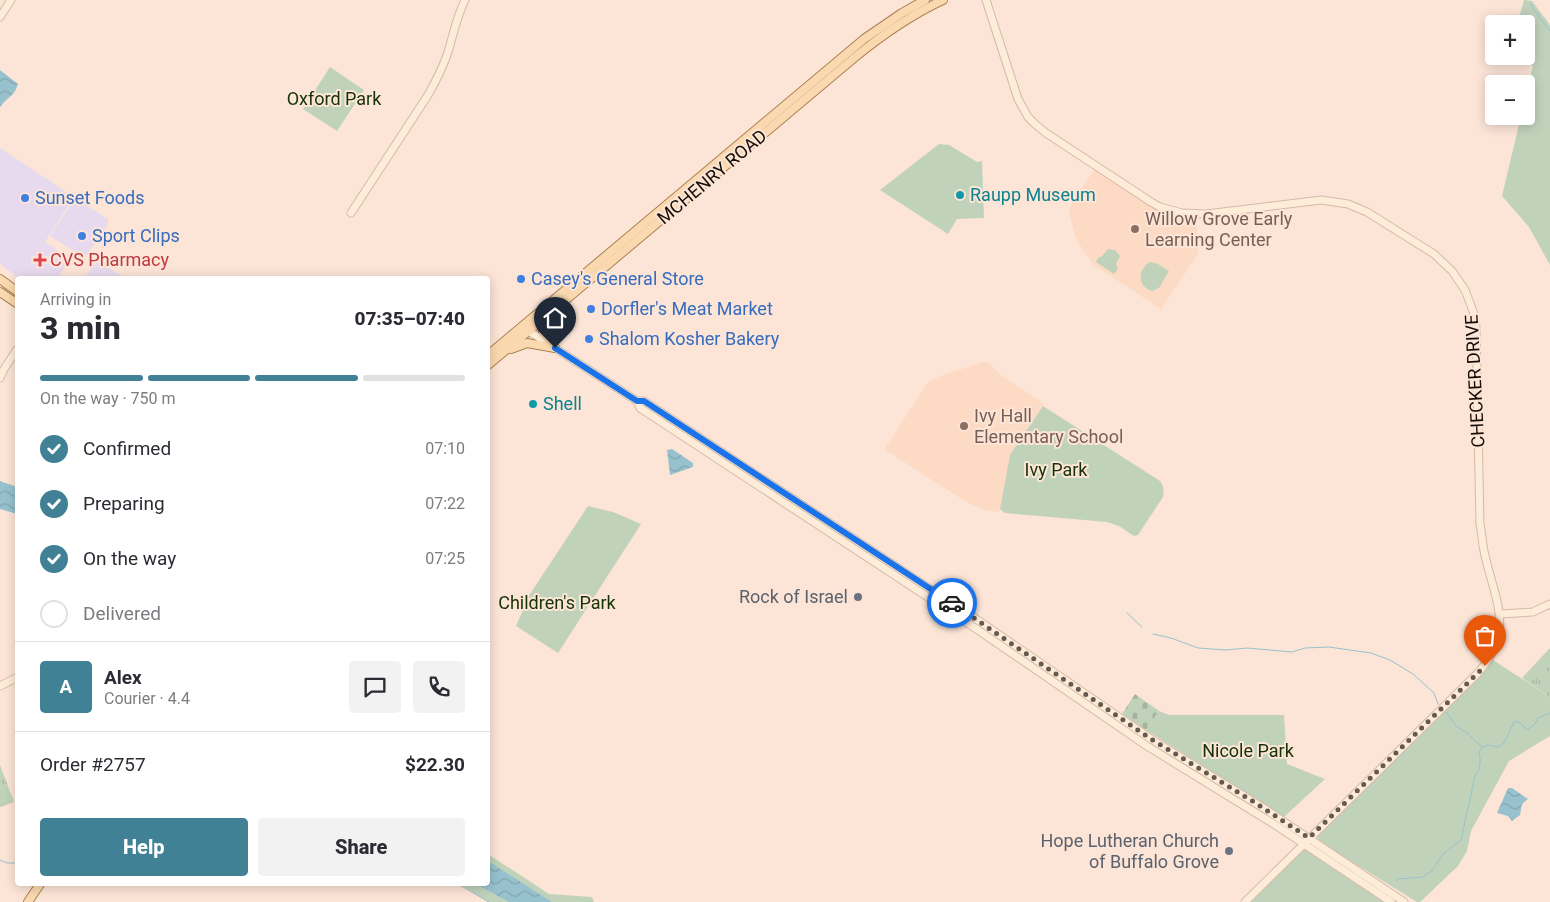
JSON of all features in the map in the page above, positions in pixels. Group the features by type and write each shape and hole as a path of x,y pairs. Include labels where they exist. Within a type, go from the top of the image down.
{"main road":[{"path":"0,17 11,0"},
{"path":"351,212 428,95 439,74 461,8 466,0"},
{"name":"MCHENRY ROAD","path":"490,353 864,39 895,17 925,0"},
{"name":"MCHENRY ROAD","path":"490,363 877,40 907,19 943,0"},
{"name":"CHECKER DRIVE","path":"986,0 1018,98 1028,117 1046,133 1151,202 1170,210 1190,214 1206,214 1321,200 1348,204 1367,212 1434,254 1452,270 1468,297 1476,327 1480,524 1484,551 1501,614"},
{"path":"0,280 15,290"},
{"path":"0,292 15,302"},
{"path":"545,318 543,332 555,348"},
{"path":"522,326 637,401 644,401 932,590 1151,739 1265,809 1307,841 1379,890 1394,899 1404,902"},
{"path":"504,351 527,344 555,348"},
{"path":"0,378 15,352"},
{"path":"637,401 640,408 905,582 1147,746 1307,841"},
{"path":"905,582 907,580 932,590"},
{"path":"1245,902 1485,666 1497,644 1501,614 1532,612 1550,604"},
{"path":"0,686 15,678"},
{"path":"28,902 39,886"}],"shaded area":[{"path":"0,148 74,197 45,242 70,259 59,276 16,276 0,264"},
{"name":"Willow Grove Early Learning Center","path":"1094,170 1159,211 1176,216 1196,218 1198,254 1161,309 1094,265 1077,241 1069,214 1071,205"},
{"path":"75,198 108,219 108,224 85,258 50,236"},
{"path":"97,260 121,276 86,276"},
{"name":"Ivy Hall Elementary School","path":"983,362 989,363 1001,375 1044,404 1010,455 1000,512 985,510 968,503 887,451 886,447 928,382 940,376"}],"green space":[{"path":"1524,0 1532,1 1550,25 1550,265 1529,227 1502,196 1519,125 1535,125 1535,75 1531,75 1533,66 1529,65 1535,65 1535,15 1520,15"},
{"name":"Oxford Park","path":"330,67 364,90 337,131 303,109"},
{"path":"939,144 949,145 977,162 982,161 984,218 957,219 948,234 880,190"},
{"path":"1108,249 1115,250 1120,256 1116,264 1118,269 1114,274 1096,262"},
{"path":"1150,262 1158,264 1169,271 1159,288 1152,291 1147,289 1140,278 1143,269"},
{"name":"Ivy Park","path":"1043,406 1160,481 1163,497 1138,535 1134,536 1119,526 1107,522 1005,513 1000,509 1010,455"},
{"name":"Children's Park","path":"588,506 613,512 641,524 558,653 516,626 530,594"},
{"path":"1550,648 1550,697 1522,678"},
{"path":"1493,660 1550,697 1550,736 1509,761 1471,831 1467,851 1458,866 1420,902 1417,902 1318,841 1318,835 1484,672"},
{"path":"1135,694 1159,711 1146,730 1122,714"},
{"name":"Nicole Park","path":"1159,711 1169,715 1284,715 1287,764 1325,779 1284,817 1146,730"},
{"path":"0,765 14,802 0,807"},
{"path":"1304,849 1313,854 1385,902 1248,902"},
{"path":"490,855 549,894 592,897 594,902 488,902 462,886 490,886"}],"water":[{"path":"0,70 18,84 13,94 0,107"},
{"path":"672,449 693,463 693,467 670,475 667,450"},
{"path":"0,481 15,486 15,513 0,509"},
{"path":"1508,788 1512,788 1528,799 1522,804 1520,815 1512,821 1508,816 1497,813"},
{"path":"490,862 552,902 509,902 480,886 490,886"}],"waterway":[{"path":"1530,4 1550,31"},
{"path":"1127,613 1142,627"},
{"path":"1153,634 1171,638 1198,648 1226,650 1247,648 1292,652 1305,648 1329,647 1371,653 1390,660 1413,674 1434,693 1438,704"},
{"path":"1446,712 1456,726 1482,747"},
{"path":"1483,747 1487,745 1498,747 1504,743 1514,722 1520,722 1527,730 1534,725 1538,718 1550,713"},
{"path":"1396,881 1398,879 1423,877 1432,871 1443,854 1461,840 1475,776 1480,765 1479,752 1483,747"},
{"path":"0,860 7,863 15,863"},
{"path":"461,886 489,902"}],"way so far":[{"path":"952,603 1151,739 1309,838 1485,666"}],"place":[{"name":"Raupp Museum","path":"960,195"},
{"name":"Sunset Foods","path":"25,198"},
{"name":"Willow Grove Early Learning Center","path":"1135,229"},
{"name":"Sport Clips","path":"82,236"},
{"name":"CVS Pharmacy","path":"40,260"},
{"name":"Casey's General Store","path":"521,279"},
{"name":"Dorfler's Meat Market","path":"591,309"},
{"name":"Shalom Kosher Bakery","path":"589,339"},
{"name":"Shell","path":"533,404"},
{"name":"Ivy Hall Elementary School","path":"964,426"},
{"name":"Rock of Israel","path":"858,597"},
{"name":"Hope Lutheran Church of Buffalo Grove","path":"1229,851"}],"route":[{"path":"555,348 637,401 644,401 952,603"}]}
